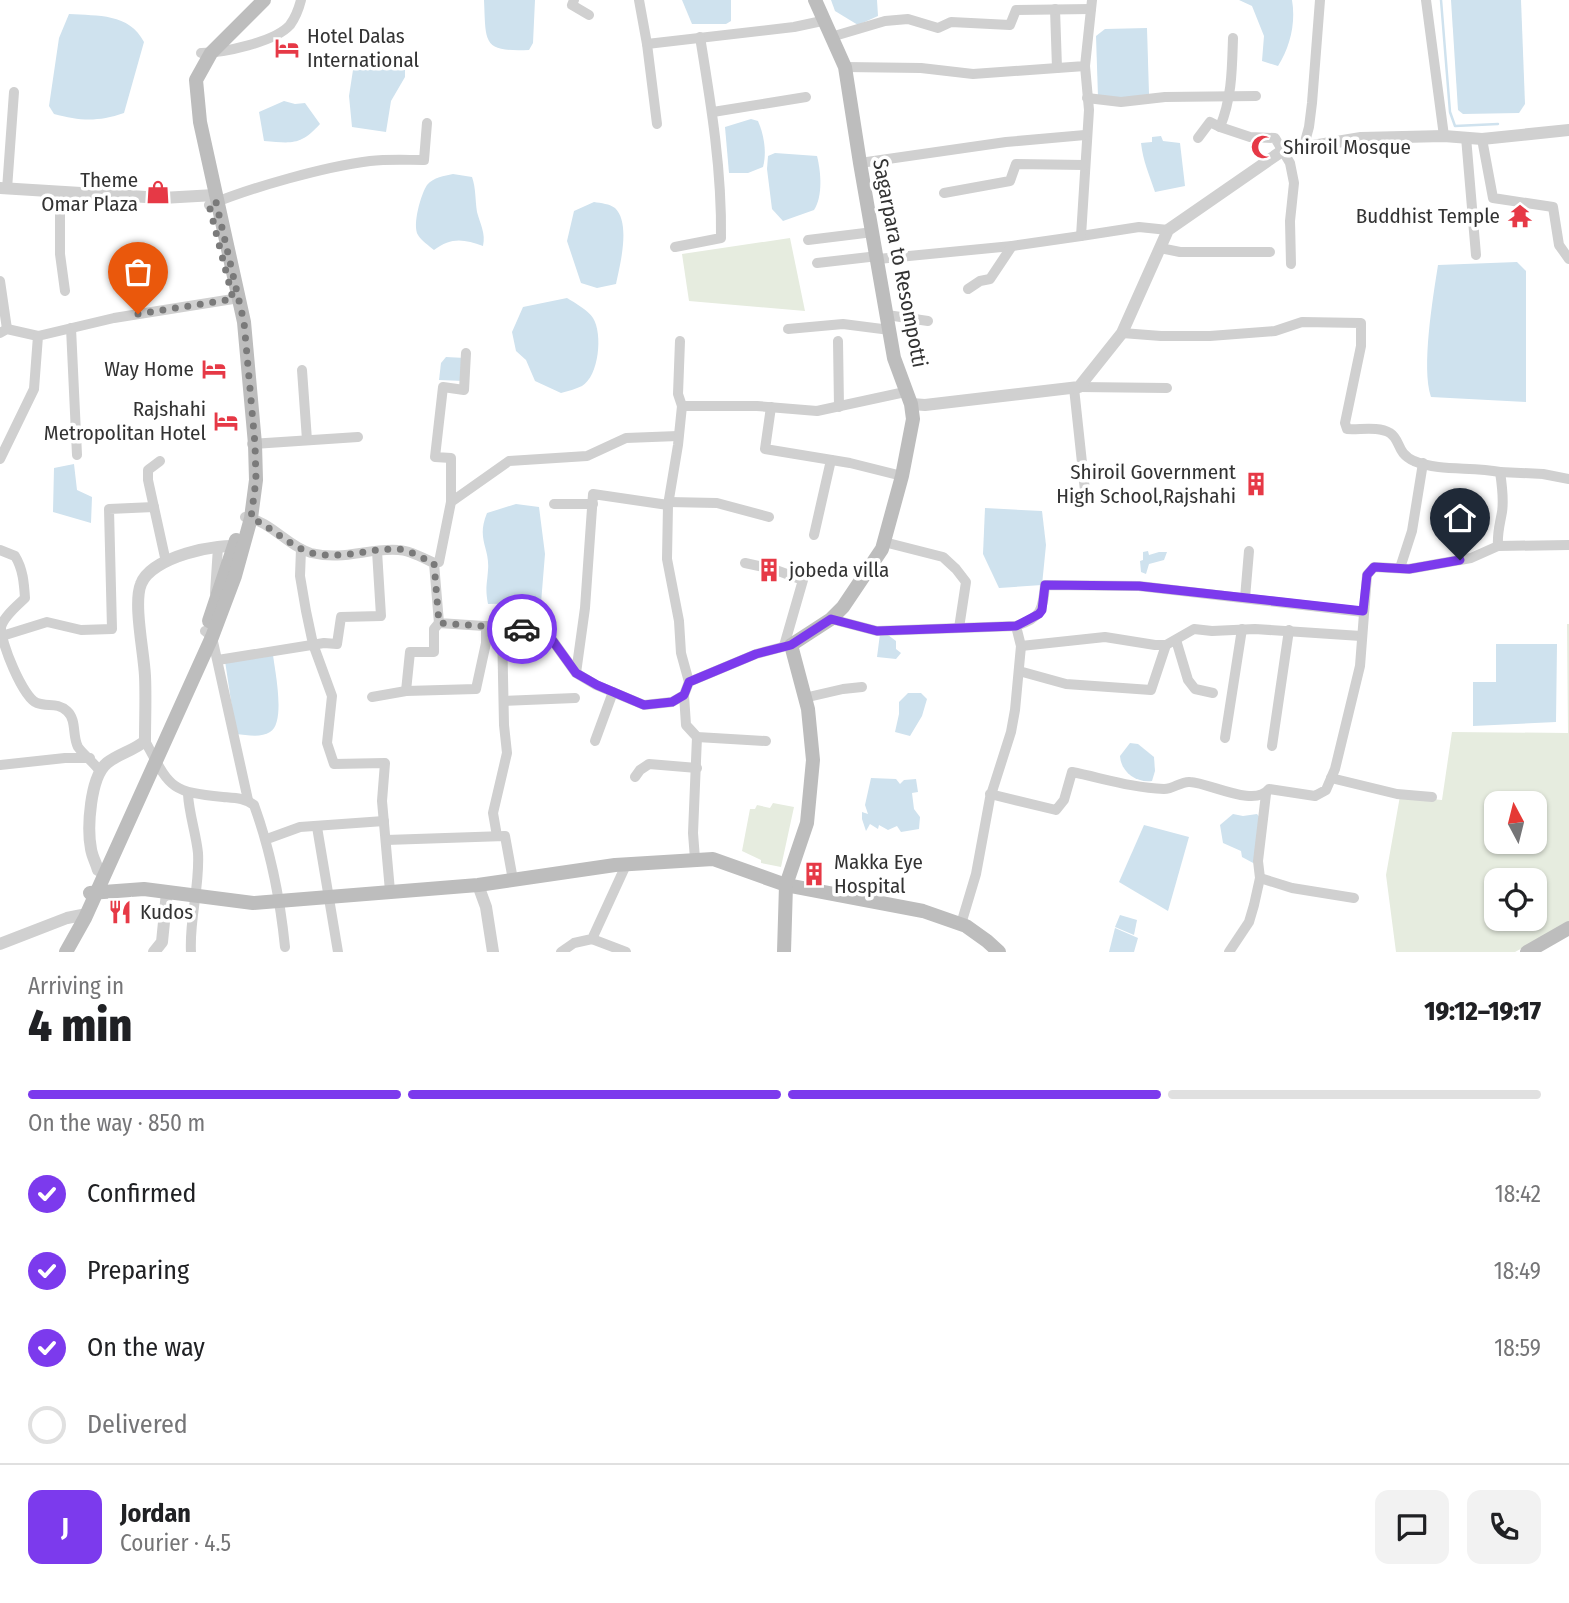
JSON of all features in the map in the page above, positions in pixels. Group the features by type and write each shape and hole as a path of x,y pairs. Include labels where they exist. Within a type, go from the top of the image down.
{"main road":[{"path":"209,634 215,601 239,546 248,517 253,444 244,322 188,100 190,79 206,53 252,0"},
{"path":"206,53 264,0"},
{"name":"Sagarpara to Resompotti","path":"788,646 831,619 843,607 884,542 902,476 913,419 894,358 845,67 814,0"},
{"path":"212,199 240,324 253,444"},
{"path":"66,952 102,871 150,750 235,576 239,546"},
{"path":"785,952 786,885 807,823 813,760 804,698 788,646"},
{"path":"92,893 144,889 253,904 478,885 626,865 713,859 786,885 923,911 961,924 988,941 999,952"},
{"path":"57,952 83,914"},
{"path":"1527,952 1569,929"}],"street":[{"path":"206,53 243,46 280,33 290,24 301,0"},
{"path":"574,0 572,5 589,15"},
{"path":"639,0 657,124"},
{"path":"1303,149 1312,103 1320,0"},
{"path":"1426,0 1444,136"},
{"path":"831,37 885,21 908,19 938,28 951,22 1010,25 1016,10 1055,9 1091,4 1084,66 1089,110 1081,236"},
{"path":"1055,9 1057,68"},
{"path":"647,44 794,27 822,21"},
{"path":"675,247 721,238 720,178 713,113 700,37"},
{"path":"1220,127 1229,97 1233,38"},
{"path":"845,67 921,68 973,74 1084,66"},
{"path":"14,92 3,188 212,199 370,161 424,160 428,123"},
{"path":"1087,99 1121,102 1165,97 1256,96"},
{"path":"713,113 806,97"},
{"path":"1198,138 1210,122 1250,137 1275,138 1290,163 1294,183 1290,221 1291,264"},
{"path":"1086,500 1077,388 1122,333 1168,230 1282,151 1361,138 1444,136 1482,139 1569,130"},
{"path":"860,163 1006,142 1086,135"},
{"path":"1466,137 1476,255"},
{"path":"1482,139 1493,198 1553,207 1559,245 1569,259"},
{"path":"944,193 1010,181 1016,164 1084,165"},
{"path":"60,191 60,254 65,291"},
{"path":"817,263 1012,246 1139,227 1168,230"},
{"path":"808,240 873,232"},
{"path":"968,289 980,281 990,279 1012,246"},
{"path":"1160,248 1180,252 1270,252"},
{"path":"0,281 4,331 38,336 114,318 233,299"},
{"path":"887,315 928,321"},
{"path":"1122,333 1210,336 1275,331 1302,322 1361,323 1361,346 1345,423 1347,429 1380,429 1389,432 1394,436 1401,453 1414,461 1447,469 1516,471 1569,479"},
{"path":"788,329 843,324 890,330"},
{"path":"71,328 77,456"},
{"path":"0,460 34,389 38,336"},
{"path":"680,341 678,394 681,406 668,503 667,559 679,621 681,653 689,682 684,695 686,725 697,737 693,833 695,859"},
{"path":"838,341 839,407"},
{"path":"248,517 267,524 301,549 338,557 401,549 434,563 439,562 451,502 451,458 435,457 443,387 464,390 466,353"},
{"path":"302,370 307,440"},
{"path":"681,406 771,407 817,411 908,398 925,405 1077,388 1167,388"},
{"path":"771,407 765,449 902,476"},
{"path":"451,502 509,461 587,456 626,438 678,436"},
{"path":"253,444 359,437"},
{"path":"814,535 831,460"},
{"path":"160,461 148,470 166,562"},
{"path":"1400,568 1412,531 1423,463"},
{"path":"1498,546 1498,520 1501,516 1503,494 1500,472"},
{"path":"576,673 585,608 593,494 668,503 717,503 769,517"},
{"path":"554,504 593,504"},
{"path":"2,636 47,622 81,630 112,629 108,509 154,507"},
{"path":"884,542 943,557 956,569 966,583 959,628"},
{"path":"1229,952 1250,922 1260,878 1258,861 1266,794 1269,789 1315,796 1326,790 1331,778 1360,666 1367,575 1374,567 1409,569 1471,558 1498,546 1569,545"},
{"path":"239,546 180,554 141,581 138,596 150,750 173,785 188,794 248,800 254,805 267,839 281,900 285,947"},
{"path":"215,601 218,547"},
{"path":"301,549 300,576 313,645 332,696 327,743 334,764 385,763 382,801 390,891"},
{"path":"0,550 15,556 21,566 25,598 5,614 1,626 2,636 26,695 37,703 55,703 68,712 78,747 99,770"},
{"path":"218,660 313,645 337,644 341,617 381,616 376,551"},
{"path":"1245,598 1249,551"},
{"path":"406,691 410,652 434,652 434,629 439,623 434,563"},
{"path":"689,682 756,654 788,646 803,580 773,569 745,563"},
{"path":"831,619 877,631 1016,626 1042,610 1045,585 1115,584 1363,611"},
{"path":"439,623 545,630 576,673 597,685 644,705 672,702 684,695"},
{"path":"372,696 406,691 476,688 486,643 486,626"},
{"path":"961,924 976,874 990,794 1010,732 1021,646 1016,626"},
{"path":"497,836 493,813 507,753 502,628"},
{"path":"1021,646 1105,637 1156,645 1171,643 1194,629 1289,630 1361,636"},
{"path":"1225,738 1242,629"},
{"path":"1272,746 1289,630"},
{"path":"209,634 218,660 248,800"},
{"path":"1019,671 1066,684 1151,690 1171,643"},
{"path":"1171,643 1195,689 1213,693"},
{"path":"804,698 862,687"},
{"path":"595,741 613,692"},
{"path":"504,701 575,698"},
{"path":"697,737 766,741"},
{"path":"102,871 91,849 90,813 99,770 109,761 136,749 150,750"},
{"path":"0,765 90,758"},
{"path":"635,777 649,764 697,768"},
{"path":"990,794 1056,810 1064,800 1072,772 1164,789 1188,781 1247,796 1266,794"},
{"path":"1331,778 1397,794 1432,797"},
{"path":"188,794 189,814 198,852 191,952"},
{"path":"267,839 300,827 384,821"},
{"path":"317,827 338,952"},
{"path":"386,840 505,836 513,880"},
{"path":"592,939 626,865"},
{"path":"1260,878 1292,888 1354,898"},
{"path":"478,885 486,907 493,952"},
{"path":"154,952 162,942 167,892"},
{"path":"0,944 83,914"},
{"path":"561,952 574,943 592,939 626,952"}],"shaded area":[{"path":"790,238 805,311 689,301 682,254"},
{"path":"1569,624 1569,922 1515,952 1396,952 1386,875 1400,796 1442,800 1452,732 1568,733"},
{"path":"773,803 794,807 781,867 761,863 761,860 742,851 750,809 755,809 757,805 770,808"}],"water":[{"path":"484,0 535,0 533,43 529,50 502,49 490,42 485,26"},
{"path":"682,0 731,0 731,21 726,24 692,24"},
{"path":"831,0 877,0 878,16 858,25 835,11"},
{"path":"1239,0 1292,0 1291,34 1278,66 1262,61 1264,36 1252,6"},
{"path":"1451,0 1521,0 1525,104 1519,113 1463,114 1458,110"},
{"path":"69,14 102,16 121,21 138,33 144,42 124,113 106,118 81,119 54,114 49,106 59,38"},
{"path":"1147,28 1149,94 1137,100 1098,97 1096,36 1105,29"},
{"path":"364,59 393,69 405,70 405,77 391,101 386,132 352,127 349,96 353,70 360,70"},
{"path":"284,101 305,103 320,124 301,140 264,141 259,112"},
{"path":"751,119 758,121 762,132 765,150 763,167 748,173 729,173 725,127"},
{"path":"1161,136 1163,141 1180,143 1185,186 1155,192 1141,143 1152,142 1152,137"},
{"path":"775,153 817,156 820,184 819,198 814,210 783,221 772,209 767,169 768,156"},
{"path":"453,174 472,177 483,246 458,240 434,250 423,241 416,230 418,210 427,185"},
{"path":"594,202 615,208 620,215 623,234 616,284 597,288 581,283 567,241 574,211"},
{"path":"1517,262 1526,271 1526,402 1431,397 1427,369 1438,265"},
{"path":"567,298 585,309 593,318 598,334 598,354 588,381 580,387 561,393 535,381 526,360 516,351 512,332 523,307"},
{"path":"446,357 465,358 464,381 439,380 441,363"},
{"path":"74,464 77,490 92,497 91,523 53,512 54,468"},
{"path":"516,504 539,507 545,554 541,603 488,604 484,522 487,513"},
{"path":"985,508 1042,511 1046,545 1042,585 999,588 983,554"},
{"path":"1148,551 1149,555 1167,552 1164,560 1149,564 1146,574 1141,572 1140,561 1143,560 1143,552"},
{"path":"880,634 888,635 896,641 896,649 901,653 896,659 877,657"},
{"path":"1496,644 1557,644 1556,722 1473,726 1473,682 1496,682"},
{"path":"273,655 279,708 275,727 262,735 236,734 225,661"},
{"path":"908,693 921,693 927,699 922,716 910,736 895,732 899,702"},
{"path":"1130,743 1138,744 1154,757 1155,771 1152,781 1135,778 1123,767 1120,756"},
{"path":"871,778 896,779 900,784 904,780 916,779 918,792 912,793 914,809 920,817 919,829 901,832 897,826 888,830 879,825 878,829 870,824 866,831 862,812 868,814 865,805"},
{"path":"1233,814 1257,814 1260,818 1255,864 1242,857 1241,851 1223,843 1220,825"},
{"path":"1144,825 1189,837 1168,911 1119,882"},
{"path":"1120,915 1137,920 1134,935 1115,927"},
{"path":"1115,928 1138,938 1134,952 1109,952"}],"waterway":[{"path":"1441,0 1450,112 1455,126 1498,124"}],"way so far":[{"path":"138,314 233,299 209,205 216,202 244,322 255,444 256,480 251,518 267,524 301,549 313,553 338,557 401,549 434,563 439,623 522,629"}],"place":[{"name":"Hotel Dalas International","path":"287,48"},
{"name":"Shiroil Mosque","path":"1263,147"},
{"name":"Theme Omar Plaza","path":"158,192"},
{"name":"Buddhist Temple","path":"1520,216"},
{"name":"Way Home","path":"214,369"},
{"name":"Rajshahi Metropolitan Hotel","path":"226,421"},
{"name":"Shiroil Government High School,Rajshahi","path":"1256,484"},
{"name":"jobeda villa","path":"769,570"},
{"name":"Makka Eye Hospital","path":"814,874"},
{"name":"Kudos","path":"120,912"}],"route":[{"path":"522,629 545,630 576,673 597,685 644,705 659,704 672,702 684,695 689,682 756,654 791,645 831,619 877,631 1016,626 1031,620 1042,610 1045,585 1115,584 1363,611 1367,575 1374,567 1409,569 1460,560"}]}
